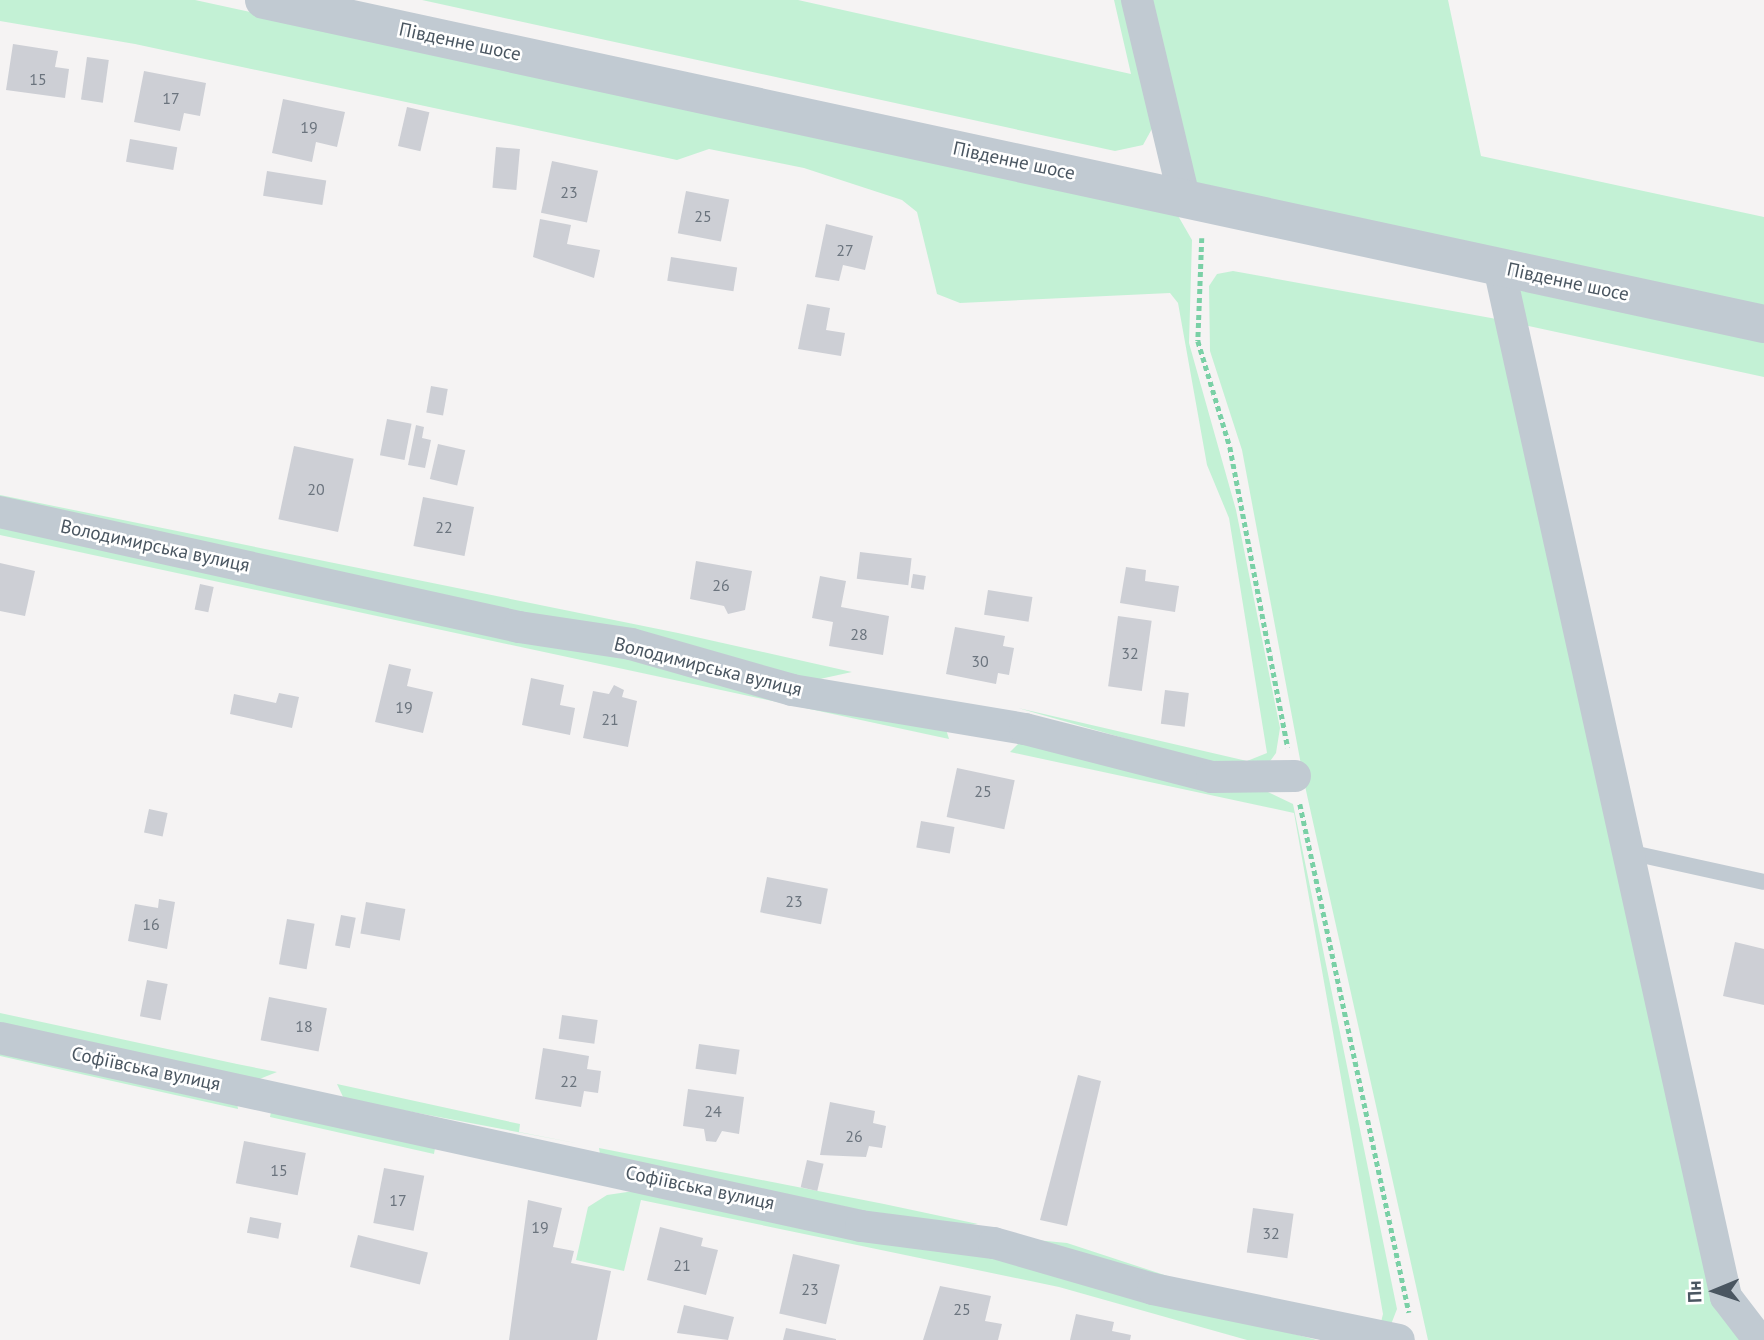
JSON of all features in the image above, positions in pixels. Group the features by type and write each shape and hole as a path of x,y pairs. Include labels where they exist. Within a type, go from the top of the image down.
{"street":[{"name":"Південне шосе","path":"264,0 1764,324"},
{"path":"1137,0 1184,197"},
{"path":"1500,267 1726,1297 1759,1340"},
{"name":"Володимирська вулиця","path":"0,512 519,626 631,644 792,690 1025,729 1212,777 1294,776"},
{"name":"Софіївська вулиця","path":"0,1038 861,1226 994,1243 1153,1289 1399,1340"}],"lane":[{"path":"1628,852 1764,882"}],"green space":[{"path":"0,0 195,0 1177,214 1192,240 1189,343 1236,510 1280,728 1276,753 1268,764 1243,772 1018,708 1247,761 1267,753 1229,518 1207,465 1178,303 1170,293 960,303 937,294 917,212 902,200 804,168 709,149 677,160 135,44 0,21"},
{"path":"422,0 798,0 1131,74 1114,0 1127,0 1154,125 1143,145 1115,151"},
{"path":"1137,0 1448,0 1481,156 1764,217 1764,377 1515,323 1726,1297 1759,1340 1428,1340 1305,786 1242,450 1210,351 1209,286 1217,274 1233,271 1513,322 1499,267 1184,197"},
{"path":"0,495 678,633 852,672 806,682 0,504"},
{"path":"0,519 945,726 949,739 0,535"},
{"path":"1019,743 1266,791 1293,804 1397,1309 1390,1327 1227,1301 1036,1240 1067,1243 1207,1289 1381,1322 1383,1314 1294,813 1010,752"},
{"path":"0,1013 277,1072 257,1080 0,1027"},
{"path":"0,1045 237,1103 238,1109 0,1056"},
{"path":"337,1084 520,1124 519,1132 581,1144 344,1099"},
{"path":"271,1112 435,1148 434,1154 270,1117"},
{"path":"599,1148 978,1224 934,1229 600,1154"},
{"path":"634,1191 944,1243 1317,1340 1247,1340 1059,1287 641,1200 624,1271 576,1260 588,1207 607,1195"}],"building":[{"path":"13,44 58,51 55,67 69,69 65,98 6,90"},
{"path":"87,57 109,60 103,103 81,100"},
{"path":"144,71 206,83 200,116 184,113 180,131 134,122"},
{"path":"283,99 345,112 337,147 316,142 312,162 272,153"},
{"path":"407,107 429,112 420,151 398,146"},
{"path":"130,139 177,147 173,170 126,162"},
{"path":"496,147 520,149 516,190 492,188"},
{"path":"552,161 598,171 587,223 541,213"},
{"path":"267,171 326,180 322,205 263,196"},
{"path":"686,191 729,199 721,242 678,233"},
{"path":"540,219 571,225 567,244 600,250 594,278 533,257"},
{"path":"826,224 873,236 865,270 843,265 839,281 815,277"},
{"path":"671,257 737,267 733,291 667,281"},
{"path":"807,304 830,308 826,330 845,333 841,356 798,349"},
{"path":"431,386 448,389 443,416 426,413"},
{"path":"387,419 412,424 404,460 380,455"},
{"path":"416,425 424,427 422,438 431,440 425,468 408,465"},
{"path":"438,444 465,450 457,485 430,479"},
{"path":"294,446 354,459 338,532 278,519"},
{"path":"423,497 474,507 465,556 413,546"},
{"path":"860,552 912,558 908,585 857,579"},
{"path":"696,561 752,571 745,610 728,614 724,606 690,599"},
{"path":"0,563 35,571 25,616 0,611"},
{"path":"1126,567 1146,570 1145,581 1179,586 1175,612 1120,603"},
{"path":"913,574 926,576 924,590 911,588"},
{"path":"820,576 846,581 841,607 889,616 883,655 829,646 833,622 812,618"},
{"path":"200,584 214,587 208,612 195,609"},
{"path":"988,590 1032,597 1029,622 984,615"},
{"path":"1118,616 1152,621 1142,691 1108,686"},
{"path":"955,627 1005,636 1003,646 1014,648 1009,675 998,673 996,684 946,674"},
{"path":"389,664 411,669 407,686 433,692 423,733 375,722"},
{"path":"531,678 564,685 560,705 575,708 570,735 522,725"},
{"path":"614,685 624,690 622,697 637,701 628,747 583,738 593,691 609,694"},
{"path":"1165,690 1189,693 1185,727 1161,724"},
{"path":"279,693 299,697 292,728 230,714 234,694 276,703"},
{"path":"957,768 1015,780 1004,829 947,817"},
{"path":"149,809 168,813 163,836 144,832"},
{"path":"921,821 954,827 950,853 916,848"},
{"path":"767,877 828,889 821,924 760,912"},
{"path":"159,899 175,902 167,949 128,941 135,904 158,908"},
{"path":"366,902 405,909 400,940 360,934"},
{"path":"341,915 356,918 350,948 335,945"},
{"path":"287,919 315,924 307,969 279,964"},
{"path":"1735,942 1764,949 1764,1005 1723,996"},
{"path":"147,980 168,984 161,1020 140,1016"},
{"path":"269,997 327,1008 319,1051 261,1040"},
{"path":"562,1015 598,1020 594,1044 559,1039"},
{"path":"699,1044 740,1050 736,1074 696,1069"},
{"path":"543,1048 589,1056 587,1069 601,1071 598,1093 584,1091 581,1107 535,1099"},
{"path":"1078,1075 1101,1081 1067,1226 1040,1220"},
{"path":"688,1089 744,1097 739,1134 722,1131 716,1142 706,1141 704,1129 683,1126"},
{"path":"830,1102 875,1111 873,1123 886,1126 882,1148 869,1146 866,1157 820,1155"},
{"path":"244,1141 306,1153 298,1195 236,1183"},
{"path":"807,1160 824,1164 817,1191 801,1187"},
{"path":"384,1168 424,1176 414,1231 373,1223"},
{"path":"528,1200 562,1208 553,1247 574,1251 571,1263 611,1271 597,1340 509,1340"},
{"path":"1253,1208 1294,1214 1287,1258 1247,1253"},
{"path":"250,1217 281,1223 278,1239 247,1233"},
{"path":"660,1227 703,1238 701,1246 718,1250 706,1295 647,1280"},
{"path":"358,1235 428,1252 420,1284 350,1267"},
{"path":"793,1254 840,1265 826,1324 779,1313"},
{"path":"940,1286 991,1296 985,1321 1002,1324 998,1340 923,1340"},
{"path":"684,1305 734,1317 728,1340 677,1333"},
{"path":"1076,1314 1114,1322 1112,1331 1131,1335 1130,1340 1070,1340"},
{"path":"786,1328 836,1339 836,1340 783,1340"}]}
